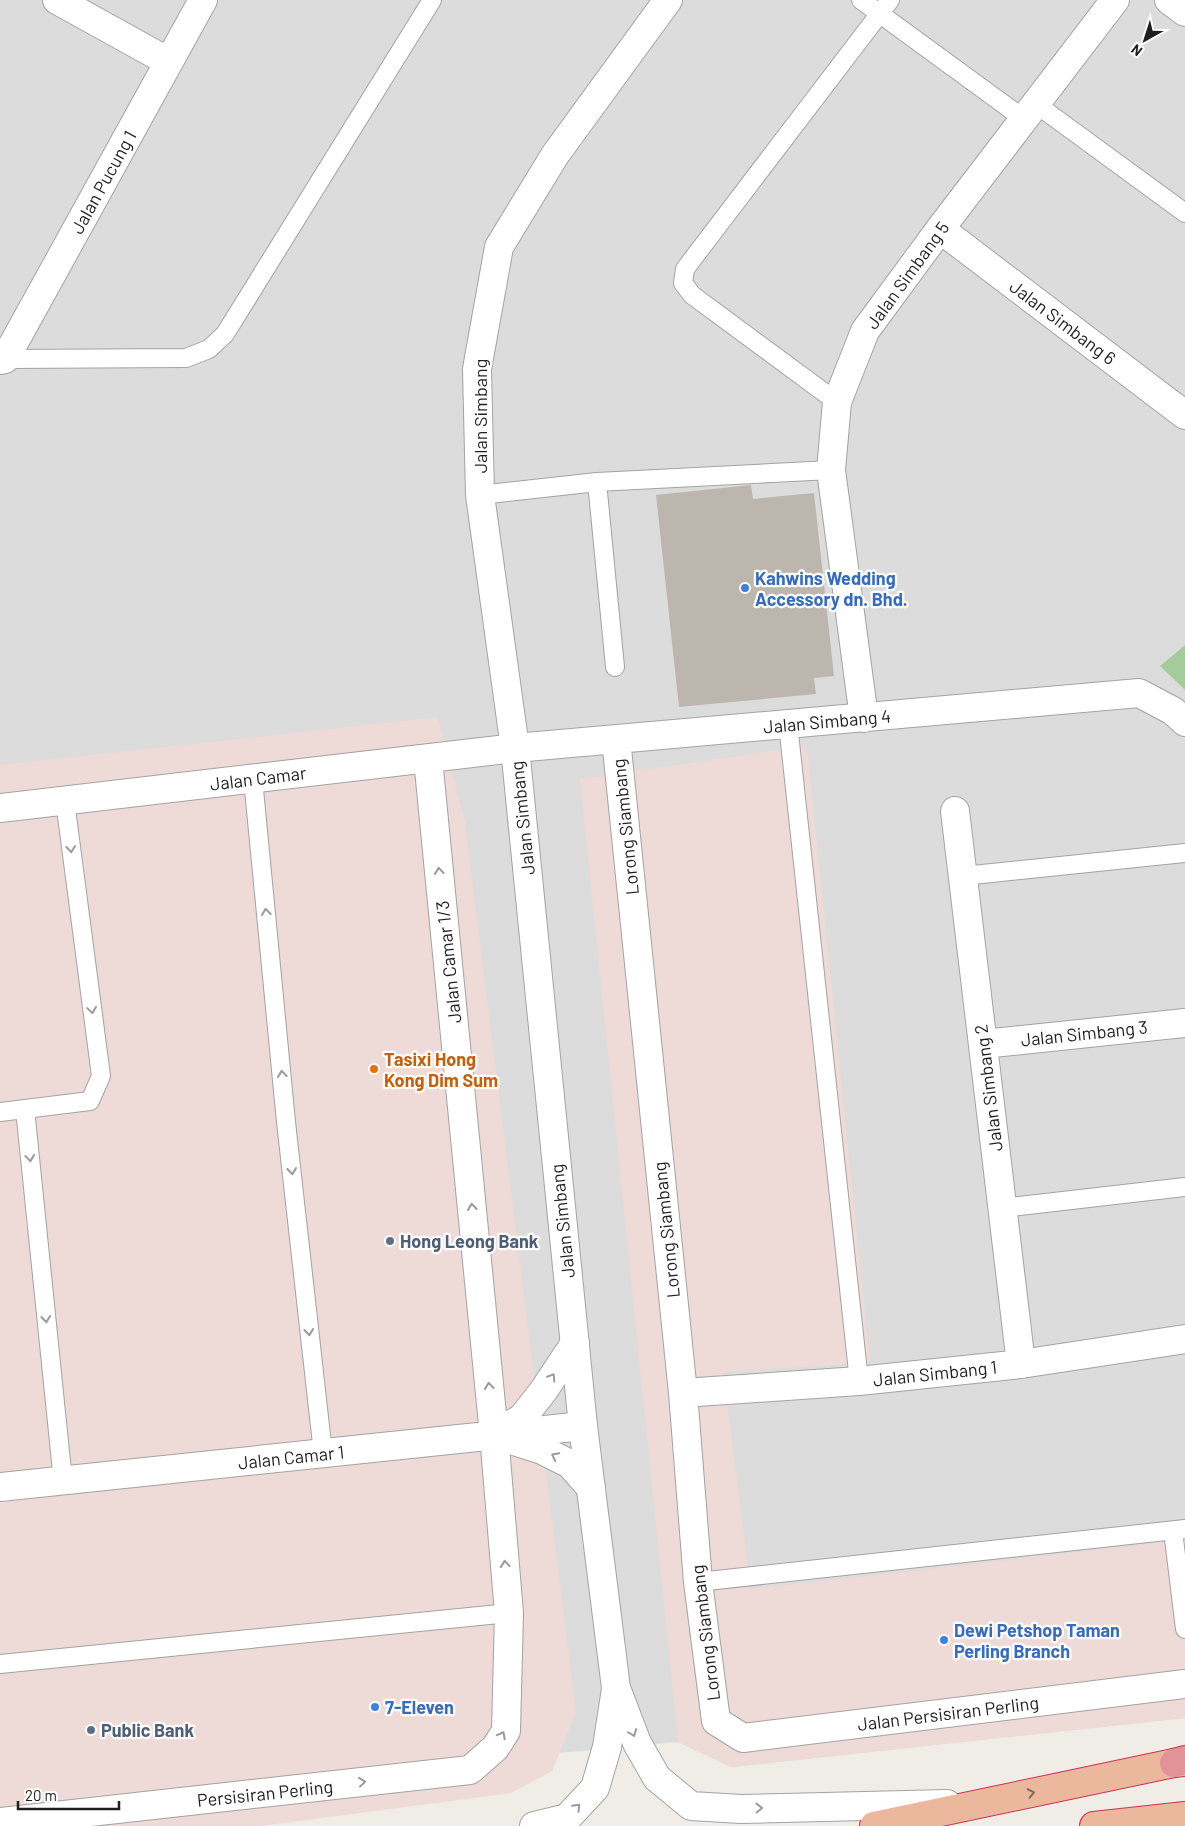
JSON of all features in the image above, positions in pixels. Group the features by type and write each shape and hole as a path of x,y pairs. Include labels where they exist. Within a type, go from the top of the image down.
{"highway":[{"path":"874,1826 1182,1761"},
{"path":"1094,1826 1185,1816"}],"street":[{"path":"57,0 169,62"},
{"name":"Jalan Pucung 1","path":"3,360 203,0"},
{"name":"Jalan Simbang","path":"616,1688 583,1426 515,748 480,495 477,369 499,247 555,155 668,0"},
{"name":"Jalan Simbang 5","path":"864,718 831,470 837,402 865,331 940,229 1115,0"},
{"path":"1169,0 1185,12"},
{"name":"Jalan Simbang 6","path":"940,229 1185,415"},
{"name":"Jalan Simbang 4","path":"515,748 1139,693 1173,712 1185,722"},
{"name":"Lorong Siambang","path":"616,739 683,1393 698,1582 716,1721"},
{"name":"Jalan Camar","path":"0,808 515,748"},
{"name":"Jalan Camar 1/3","path":"428,758 494,1435 509,1613 506,1731 495,1748 470,1770"},
{"name":"Jalan Simbang 2","path":"955,811 1021,1364"},
{"name":"Jalan Simbang 3","path":"983,1044 1185,1023"},
{"name":"Jalan Simbang 1","path":"683,1393 859,1381 1021,1364 1185,1339"},
{"path":"494,1435 522,1418 544,1390 574,1342"},
{"name":"Jalan Camar 1","path":"0,1488 583,1426"},
{"path":"494,1435 542,1450 570,1464 591,1488"},
{"name":"Jalan Persisiran Perling","path":"716,1721 743,1738 1185,1684"},
{"path":"616,1688 637,1744 657,1778 691,1806 741,1809 983,1803"},
{"path":"534,1826 567,1818 595,1788 607,1747 616,1688"},
{"name":"Persisiran Perling","path":"0,1822 470,1770"}],"lane":[{"path":"3,360 186,358 208,349 225,334 432,0"},
{"path":"862,0 885,7 1030,112 1185,214"},
{"path":"837,402 692,295 683,284 684,269 885,7"},
{"path":"480,495 597,482 831,470"},
{"path":"597,482 615,667"},
{"path":"788,724 859,1381"},
{"path":"253,779 286,1122 322,1453"},
{"path":"0,1112 90,1101 101,1076 64,801"},
{"path":"962,876 1185,853"},
{"path":"25,1109 63,1481"},
{"path":"1002,1208 1185,1187"},
{"path":"698,1582 1179,1530 1185,1629"},
{"path":"0,1664 509,1613"}],"shaded area":[{"path":"0,0 1185,0 1185,645 1160,666 1185,690 1185,1718 731,1767 678,1742 559,1753 552,1771 0,1826"},
{"path":"438,717 465,823 576,1712 552,1771 511,1793 261,1826 0,1826 0,765"},
{"path":"807,746 870,1363 723,1372 751,1589 1185,1540 1185,1718 731,1767 678,1742 580,779"}],"green space":[{"path":"1185,645 1185,690 1160,666"}],"building":[{"name":"Kahwins Wedding Accessory dn. Bhd.","path":"751,485 753,499 814,493 834,676 814,678 816,694 679,707 656,495"}],"place":[{"name":"Kahwins Wedding Accessory dn. Bhd.","path":"745,588"},
{"name":"Tasixi Hong Kong Dim Sum","path":"374,1069"},
{"name":"Hong Leong Bank","path":"390,1241"},
{"name":"Dewi Petshop Taman Perling Branch","path":"944,1640"},
{"name":"7-Eleven","path":"375,1707"},
{"name":"Public Bank","path":"91,1730"}]}
